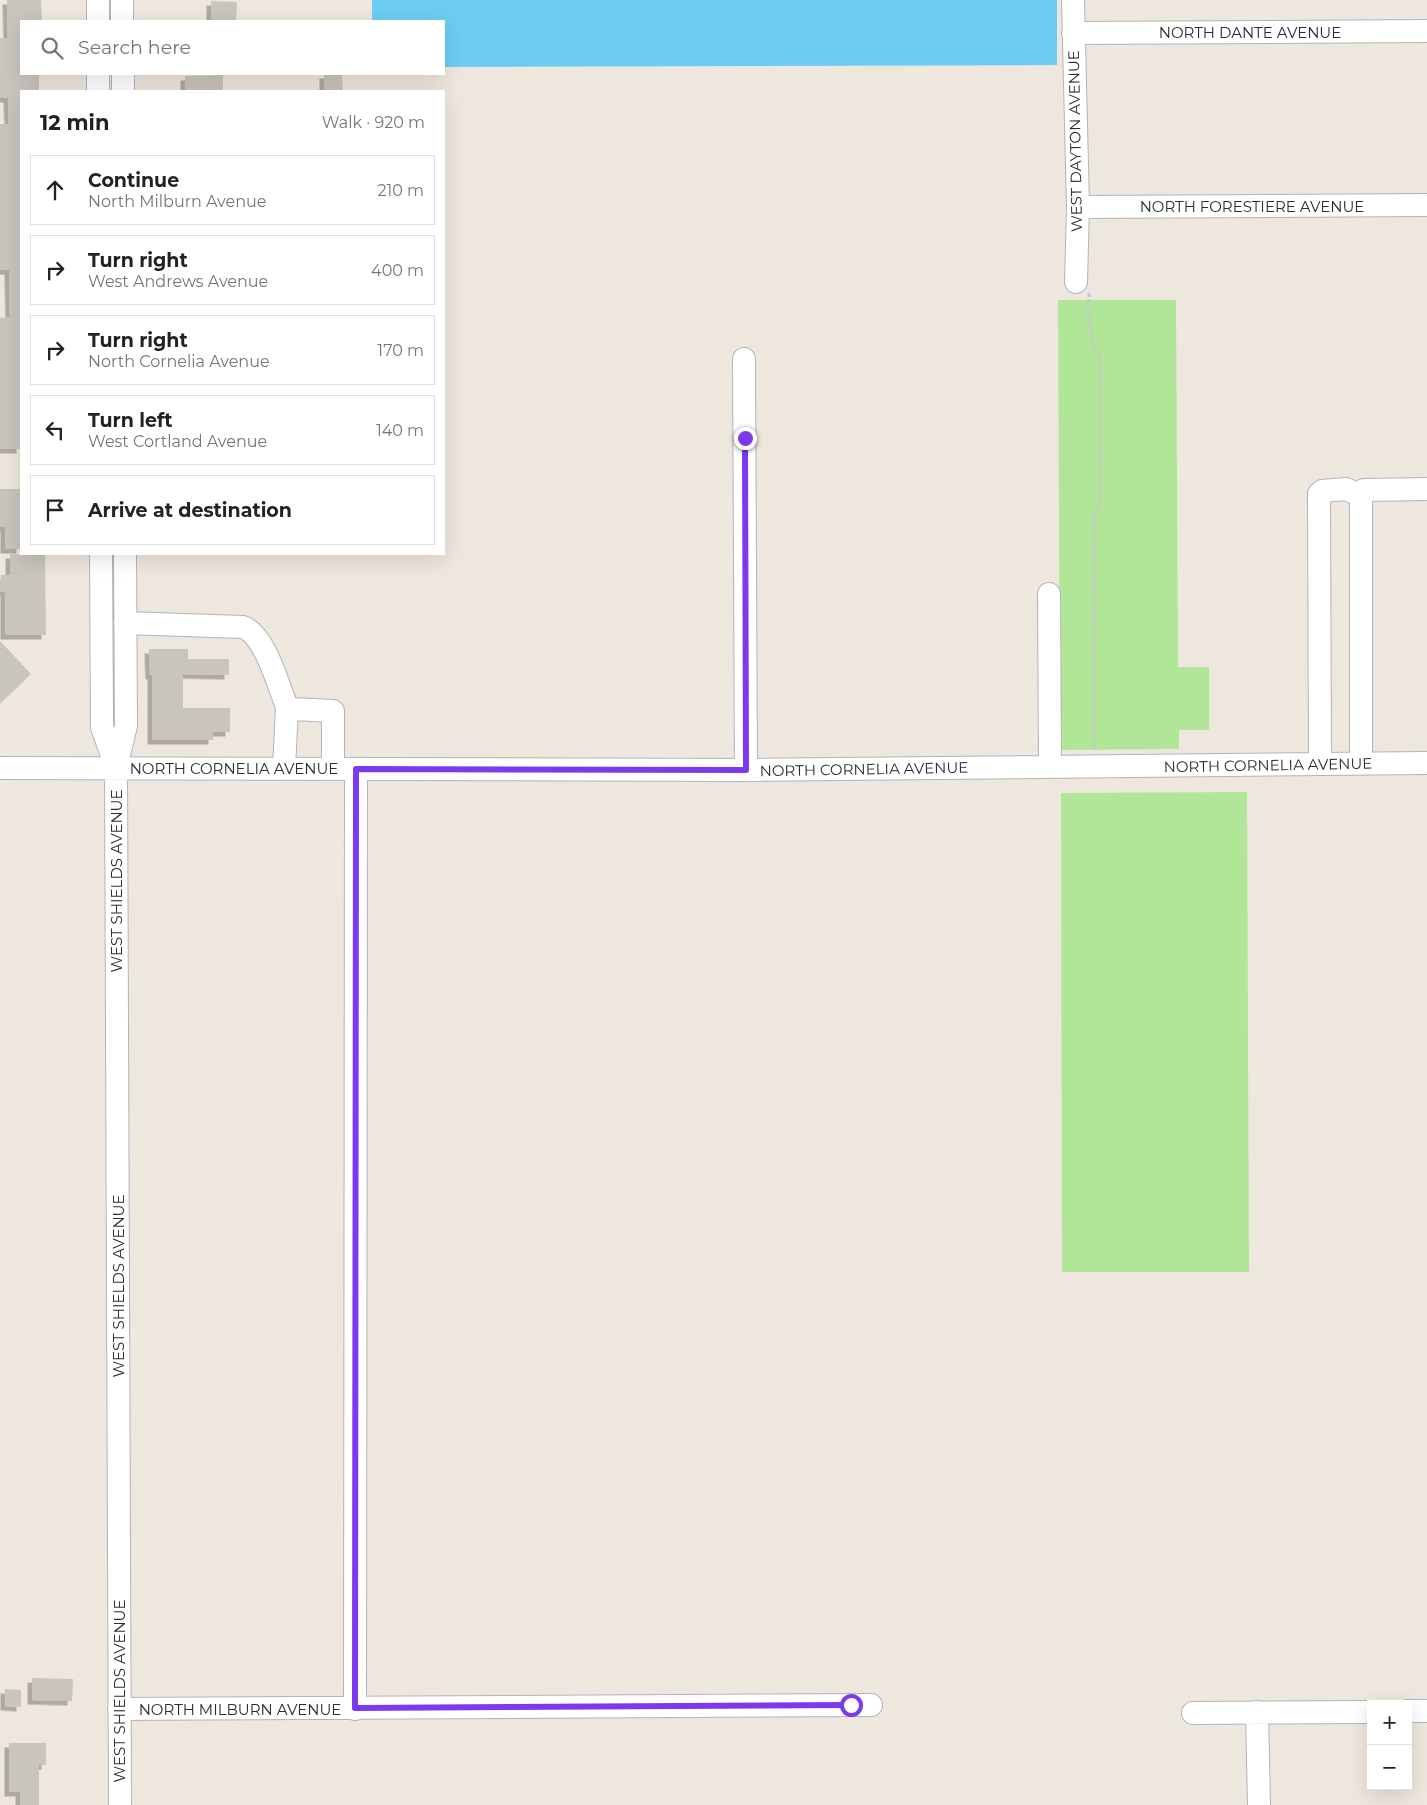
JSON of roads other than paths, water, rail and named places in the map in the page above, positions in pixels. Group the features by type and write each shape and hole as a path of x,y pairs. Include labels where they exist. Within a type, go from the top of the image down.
{"street":[{"path":"98,0 98,20"},
{"path":"122,0 122,20"},
{"name":"WEST DAYTON AVENUE","path":"1073,0 1078,207 1076,282"},
{"name":"NORTH DANTE AVENUE","path":"1073,34 1427,31"},
{"path":"98,75 98,90"},
{"path":"122,75 123,90"},
{"name":"NORTH FORESTIERE AVENUE","path":"1078,207 1427,205"},
{"path":"744,359 746,770"},
{"path":"1320,764 1319,494 1322,491 1346,489 1361,496"},
{"path":"1361,764 1361,496 1364,490 1427,489"},
{"name":"WEST SHIELDS AVENUE","path":"101,555 102,727 116,767"},
{"name":"WEST SHIELDS AVENUE","path":"120,1805 116,767 126,726 125,555"},
{"path":"1049,594 1050,767"},
{"path":"125,624 243,627 250,630 271,665 287,707 284,768"},
{"path":"287,707 292,709 333,711 333,769"},
{"name":"NORTH CORNELIA AVENUE","path":"0,768 746,770 1427,763"},
{"path":"355,1708 356,769"},
{"name":"NORTH MILBURN AVENUE","path":"119,1709 871,1705"},
{"path":"1412,1711 1427,1711"},
{"path":"1257,1712 1259,1805"},
{"path":"1193,1713 1367,1712"}],"water":[{"path":"372,0 1057,0 1057,65 445,67 445,20 372,20"}]}
